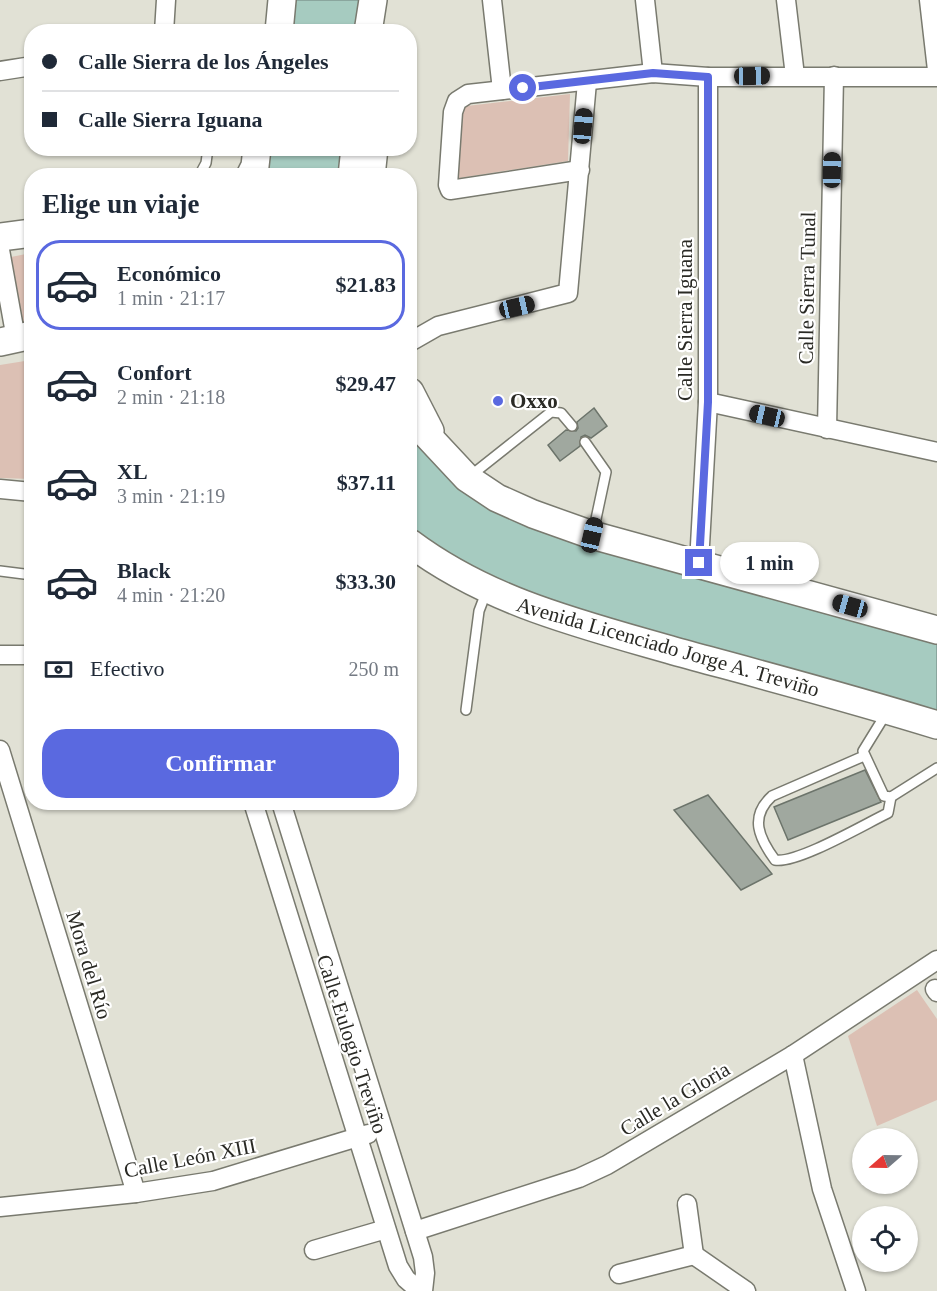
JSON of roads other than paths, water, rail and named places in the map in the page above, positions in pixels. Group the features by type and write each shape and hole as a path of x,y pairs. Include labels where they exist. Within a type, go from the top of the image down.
{"main road":[{"path":"280,24 282,0"},
{"path":"369,24 373,0"},
{"path":"385,24 386,0"},
{"path":"0,237 24,234"},
{"path":"417,406 444,455"},
{"path":"417,425 467,478 497,498 533,514 592,535 937,630"},
{"name":"Avenida Licenciado Jorge A. Treviño","path":"417,548 441,567 487,590 552,617 937,725"}],"street":[{"path":"164,24 166,0"},
{"path":"492,0 502,90"},
{"path":"645,0 653,73"},
{"path":"786,0 795,76"},
{"path":"929,0 937,70"},
{"path":"0,71 24,67"},
{"path":"580,170 450,190 448,185 453,112 457,101 468,94 653,73 708,77 937,77"},
{"name":"Calle Sierra Tunal","path":"827,429 834,76"},
{"name":"Calle Sierra Iguana","path":"699,563 708,402 708,77"},
{"path":"417,338 438,326 568,294 587,82"},
{"path":"0,250 16,339"},
{"path":"708,402 937,452"},
{"path":"0,489 24,491"},
{"path":"0,655 24,655"},
{"name":"Mora del Río","path":"0,750 136,1193"},
{"name":"Calle Eulogio Treviño","path":"255,810 386,1229 402,1273 422,1291"},
{"name":"Calle Eulogio Treviño","path":"284,810 425,1266 422,1291"},
{"path":"273,867 299,859"},
{"name":"Calle la Gloria","path":"415,1232 594,1171 793,1055 937,960"},
{"path":"793,1055 822,1189 856,1291"},
{"name":"Calle León XIII","path":"0,1207 136,1193 242,1174 383,1129"},
{"path":"687,1204 694,1255 746,1291"},
{"path":"314,1250 386,1229"},
{"path":"619,1274 694,1255"}],"lane":[{"path":"467,478 551,412 561,412 572,426"},
{"path":"585,442 606,472 592,535"},
{"path":"0,571 24,574"},
{"path":"466,710 479,610 487,590"},
{"path":"888,710 863,748 864,756 885,796 891,797 937,768"},
{"path":"864,756 772,796 761,806 758,820 762,841 771,855 775,860 784,862 827,844 888,813 891,797"}],"water":[{"path":"282,0 373,0 369,24 280,24"},
{"path":"268,156 354,156 353,168 268,168"},
{"path":"417,424 497,498 937,630 937,725 552,617 417,547"}],"place":[{"name":"Oxxo","path":"498,401"}]}
